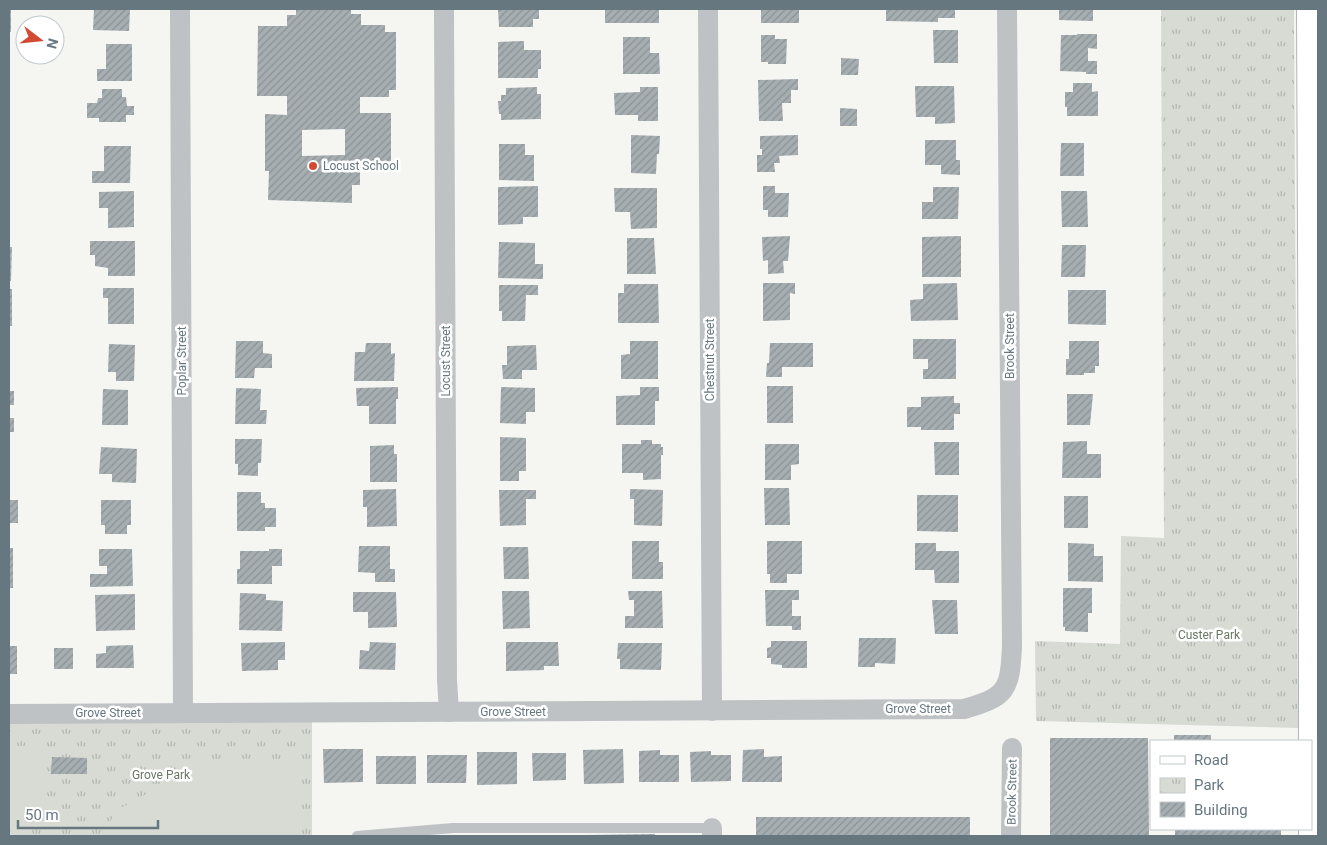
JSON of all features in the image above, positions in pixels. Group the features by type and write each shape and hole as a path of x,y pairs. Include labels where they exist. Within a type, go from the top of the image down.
{"street":[{"name":"Poplar Street","path":"180,9 183,713"},
{"name":"Locust Street","path":"444,9 447,680 449,712"},
{"name":"Chestnut Street","path":"708,9 712,710"},
{"name":"Brook Street","path":"1007,9 1012,646 1011,670 1007,683"},
{"path":"1311,9 1314,470 1313,836"},
{"name":"Grove Street","path":"9,714 964,709 989,702 999,695 1007,683"},
{"name":"Brook Street","path":"1012,748 1012,836"}],"lane":[{"path":"356,836 453,832 712,832"}],"green space":[{"name":"Custer Park","path":"1161,9 1294,9 1298,728 1036,721 1035,641 1120,644 1121,536 1164,538"},
{"name":"Grove Park","path":"312,714 312,836 9,836 9,715"},
{"path":"9,746 47,746 47,822 9,823"},
{"path":"297,761 298,836 103,836 116,811 201,763"}],"building":[{"path":"9,9 11,9 11,32 9,32"},
{"path":"94,9 130,9 129,31 93,30"},
{"path":"296,9 351,9 351,14 361,14 361,25 385,25 385,32 396,32 396,90 389,90 389,97 360,97 360,113 391,113 391,169 360,169 360,185 352,185 352,203 268,200 269,171 265,171 265,114 287,115 287,96 257,96 258,26 287,26 287,15 296,15","holes":["345,129 345,155 302,156 302,130"]},
{"path":"498,9 539,9 539,19 533,19 533,27 499,27"},
{"path":"605,9 659,9 659,23 605,23"},
{"path":"761,9 799,9 799,23 761,23"},
{"path":"886,9 955,9 955,18 938,18 938,22 886,21"},
{"path":"1059,9 1093,9 1093,21 1059,20"},
{"path":"933,30 958,30 958,63 934,63"},
{"path":"1097,34 1097,49 1088,48 1088,61 1097,61 1097,74 1060,71 1061,35"},
{"path":"761,35 775,35 775,39 787,39 786,64 761,62"},
{"path":"623,37 650,37 650,53 659,53 660,74 623,74"},
{"path":"524,41 524,50 541,50 541,69 538,69 538,78 498,78 498,42"},
{"path":"106,44 132,44 132,81 97,81 97,69 106,69"},
{"path":"841,58 859,59 858,75 841,75"},
{"path":"798,79 798,90 791,90 791,103 782,103 783,121 759,121 758,80"},
{"path":"1073,83 1092,83 1092,92 1098,91 1098,116 1067,116 1065,92 1073,92"},
{"path":"915,86 954,86 955,123 935,124 935,117 916,117"},
{"path":"537,87 537,94 541,94 541,119 501,120 498,101 501,101 501,95 506,95 506,88"},
{"path":"640,87 658,87 658,121 638,121 638,115 615,115 614,93 640,92"},
{"path":"102,89 122,89 122,97 126,97 127,106 134,106 134,115 126,115 126,122 99,122 99,118 87,118 87,103 97,103 98,98 102,98"},
{"path":"840,108 857,109 857,126 840,126"},
{"path":"631,135 660,136 656,174 631,173"},
{"path":"798,135 798,155 779,156 780,163 774,163 775,172 757,172 757,155 762,155 760,136"},
{"path":"925,140 956,140 956,160 960,160 960,175 941,174 941,165 925,165"},
{"path":"1061,143 1084,143 1084,176 1060,176"},
{"path":"499,144 525,144 525,155 534,155 534,181 499,180"},
{"path":"104,146 131,146 130,183 92,183 92,171 104,171"},
{"path":"538,186 538,217 523,217 523,224 498,225 498,187"},
{"path":"763,186 775,186 775,193 789,193 788,217 768,217 768,210 763,210"},
{"path":"933,187 959,187 958,219 922,219 922,202 933,202"},
{"path":"614,188 657,188 657,228 631,229 630,212 615,212"},
{"path":"134,191 134,227 108,228 108,208 99,208 99,192"},
{"path":"1061,191 1087,191 1088,227 1062,227"},
{"path":"790,236 788,261 783,261 784,273 768,274 768,260 763,261 762,237"},
{"path":"961,236 961,277 922,277 922,237"},
{"path":"627,238 654,238 656,274 627,274"},
{"path":"90,241 135,241 135,276 108,276 108,268 95,266 95,255 90,255"},
{"path":"499,242 535,243 535,264 543,264 543,279 498,278"},
{"path":"1062,245 1086,245 1085,277 1061,277"},
{"path":"9,247 12,247 11,281 9,281"},
{"path":"763,283 795,283 795,294 790,293 790,320 763,321"},
{"path":"957,283 958,320 911,321 910,300 923,299 923,284"},
{"path":"624,284 658,284 659,323 618,323 618,293 624,293"},
{"path":"499,285 538,285 538,295 526,295 525,321 502,321 502,311 499,311"},
{"path":"103,288 134,288 134,324 108,324 108,298 103,298"},
{"path":"9,289 12,289 12,326 9,326"},
{"path":"1068,290 1106,290 1106,325 1068,324"},
{"path":"913,339 956,339 956,379 923,379 923,369 928,369 928,359 913,359"},
{"path":"236,341 263,341 263,353 272,354 272,368 255,368 254,378 235,378"},
{"path":"630,341 658,341 658,379 621,379 621,355 630,354"},
{"path":"1069,341 1099,341 1099,366 1095,366 1095,373 1066,375 1066,359 1069,359"},
{"path":"366,343 391,343 391,354 395,353 394,381 354,381 355,352 365,352"},
{"path":"770,343 813,343 813,367 782,367 782,377 766,377"},
{"path":"109,344 135,345 134,381 116,381 116,372 108,372"},
{"path":"536,345 537,370 522,370 522,379 503,379 502,365 507,365 507,346"},
{"path":"767,386 793,386 793,423 767,423"},
{"path":"398,387 396,424 369,424 369,406 357,406 356,388"},
{"path":"501,387 535,388 535,412 526,412 526,424 500,423"},
{"path":"640,387 659,387 659,401 655,401 655,425 616,425 616,396 640,395"},
{"path":"236,388 261,389 260,410 267,410 266,424 235,424"},
{"path":"103,389 128,390 128,425 102,425"},
{"path":"9,391 14,391 14,405 9,405"},
{"path":"1067,394 1093,394 1090,425 1067,425"},
{"path":"954,396 954,403 960,403 960,414 954,414 954,430 921,430 921,427 907,427 907,407 921,407 921,397"},
{"path":"9,418 14,418 14,432 9,432"},
{"path":"500,437 526,438 526,471 519,471 519,481 500,481"},
{"path":"235,439 262,439 261,463 258,463 258,476 238,475 238,464 235,464"},
{"path":"641,440 652,440 652,444 661,444 661,447 663,447 661,479 643,480 643,473 622,473 622,444 641,444"},
{"path":"1087,441 1087,454 1101,454 1101,478 1062,478 1063,442"},
{"path":"934,442 959,442 959,475 935,475"},
{"path":"765,444 799,444 799,464 791,465 791,480 765,480"},
{"path":"394,445 394,454 397,454 397,482 370,482 370,446"},
{"path":"101,447 137,449 136,483 112,482 112,474 99,474"},
{"path":"764,488 789,488 790,525 765,525"},
{"path":"396,489 397,526 367,527 367,507 363,507 363,490"},
{"path":"630,489 663,490 662,526 634,525 634,499 630,499"},
{"path":"499,490 536,490 536,499 526,499 526,525 500,526"},
{"path":"237,492 261,492 261,503 265,503 265,508 276,508 276,527 265,527 265,531 237,531"},
{"path":"917,495 958,495 958,532 917,531"},
{"path":"1064,496 1088,496 1088,528 1064,528"},
{"path":"9,500 18,500 18,523 9,523"},
{"path":"101,500 131,500 131,525 127,525 127,534 105,534 105,525 101,525"},
{"path":"632,541 659,541 659,562 663,562 663,579 632,579"},
{"path":"767,541 802,541 802,574 787,574 787,583 770,583 770,574 767,574"},
{"path":"915,543 936,543 936,551 959,551 959,583 935,583 934,570 915,570"},
{"path":"1068,543 1094,544 1094,556 1103,556 1103,582 1068,581"},
{"path":"359,546 390,546 390,569 395,569 395,582 375,582 375,573 358,572"},
{"path":"503,547 528,547 529,579 504,579"},
{"path":"9,548 13,548 13,588 9,588"},
{"path":"99,549 132,549 133,586 90,587 90,574 107,574 107,566 99,566"},
{"path":"269,549 282,549 282,566 272,566 272,584 237,584 237,569 240,569 240,551 269,551"},
{"path":"1063,588 1092,588 1092,613 1088,613 1088,632 1065,631 1065,627 1063,627"},
{"path":"765,590 799,590 799,600 792,600 792,616 801,616 801,630 792,630 792,626 766,626"},
{"path":"502,591 529,591 530,628 503,629"},
{"path":"628,591 662,591 663,628 625,628 625,616 634,616 634,600 629,600"},
{"path":"353,592 396,592 397,627 368,628 368,612 353,612"},
{"path":"240,593 266,594 266,600 283,601 282,631 239,630"},
{"path":"135,594 135,630 96,631 95,595"},
{"path":"932,600 957,600 958,634 935,634"},
{"path":"859,638 896,638 895,664 875,663 875,667 858,667"},
{"path":"771,641 807,641 807,668 782,668 782,665 771,664 771,658 767,658 767,648 771,647"},
{"path":"285,642 285,660 278,660 278,670 242,671 241,643"},
{"path":"370,642 396,643 395,670 359,669 360,650 369,651"},
{"path":"506,642 558,642 559,666 544,666 544,670 506,671"},
{"path":"618,643 662,643 661,670 620,669 620,659 617,659"},
{"path":"133,645 134,668 96,668 96,654 106,653 106,646"},
{"path":"9,646 17,646 17,674 9,674"},
{"path":"54,648 73,648 73,669 54,669"},
{"path":"1174,735 1211,735 1211,740 1174,740"},
{"path":"1050,738 1148,738 1149,836 1050,836"},
{"path":"323,749 363,749 363,782 324,783"},
{"path":"623,749 624,783 584,784 583,750"},
{"path":"764,749 764,757 782,756 782,782 742,782 743,750"},
{"path":"660,750 660,755 679,755 679,782 639,782 639,751"},
{"path":"711,751 711,755 731,755 731,781 691,782 690,752"},
{"path":"477,752 517,752 517,784 477,785"},
{"path":"532,753 566,753 566,780 533,781"},
{"path":"427,755 467,755 466,783 427,783"},
{"path":"376,756 416,756 416,784 376,784"},
{"path":"52,757 87,758 87,774 51,774"},
{"path":"756,817 970,817 970,836 756,836"},
{"path":"1175,830 1281,830 1281,836 1175,836"},
{"path":"655,834 655,836 587,836 587,835"}],"place":[{"name":"Locust School","path":"313,166"}]}
